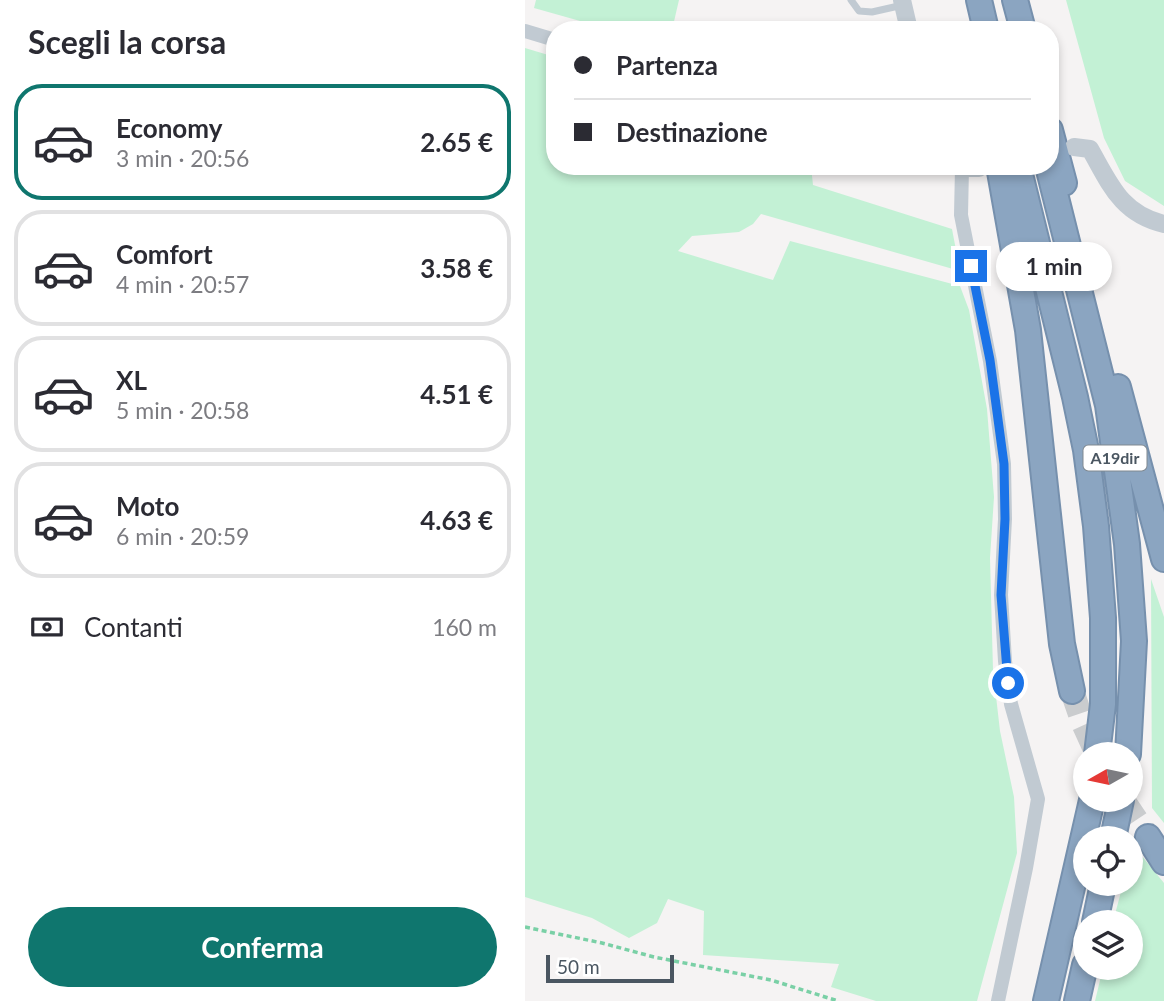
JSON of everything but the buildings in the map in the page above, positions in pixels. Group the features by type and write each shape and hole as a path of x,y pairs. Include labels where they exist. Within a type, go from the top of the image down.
{"highway":[{"path":"967,0 970,21"},
{"path":"979,0 984,21"},
{"path":"1008,0 1013,21"},
{"path":"1015,0 1021,21"},
{"path":"1059,165 1163,552"},
{"path":"992,175 1028,330 1062,644 1072,691"},
{"name":"A19dir","path":"993,175 1075,397 1088,463 1103,618 1103,704 1098,742"},
{"name":"A19dir","path":"1050,175 1108,405 1127,544 1134,641 1129,742"},
{"path":"1046,1001 1089,812"},
{"path":"1148,837 1164,862"},
{"path":"1077,1001 1082,980"}],"street":[{"path":"903,3 907,21"},
{"path":"525,31 546,37"},
{"path":"1074,147 1090,149 1128,208 1164,224"},
{"path":"986,175 961,215 990,360 1004,464 1005,519 1001,595 1005,661 1011,704 1038,799 998,1001"}],"lane":[{"path":"851,0 859,11 872,12 903,3"}],"path":[{"path":"525,927 654,957 771,979 838,1001"}],"green space":[{"path":"536,0 679,0 674,21 580,21 534,8"},
{"path":"1066,0 1164,0 1164,206 1125,181 1104,138"},
{"path":"525,48 546,54 546,175 812,175 813,185 952,229 960,271 761,214 753,224 739,232 692,236 678,251 773,280 790,241 960,286 969,310 987,409 994,497 990,558 993,670 1000,731 1014,797 1017,853 977,1001 876,1001 831,987 839,964 703,955 704,911 668,899 657,923 629,938 592,918 525,897"},
{"path":"1151,579 1164,617 1164,823 1152,808"},
{"path":"1143,857 1164,883 1164,1001 1095,1001 1100,980 1143,980 1143,910 1116,910 1120,896 1143,896"}],"tunnel":[{"path":"1072,691 1092,742"},
{"path":"1131,812 1148,837"}],"route":[{"path":"971,266 990,360 1004,464 1005,519 1001,595 1008,683"}]}
